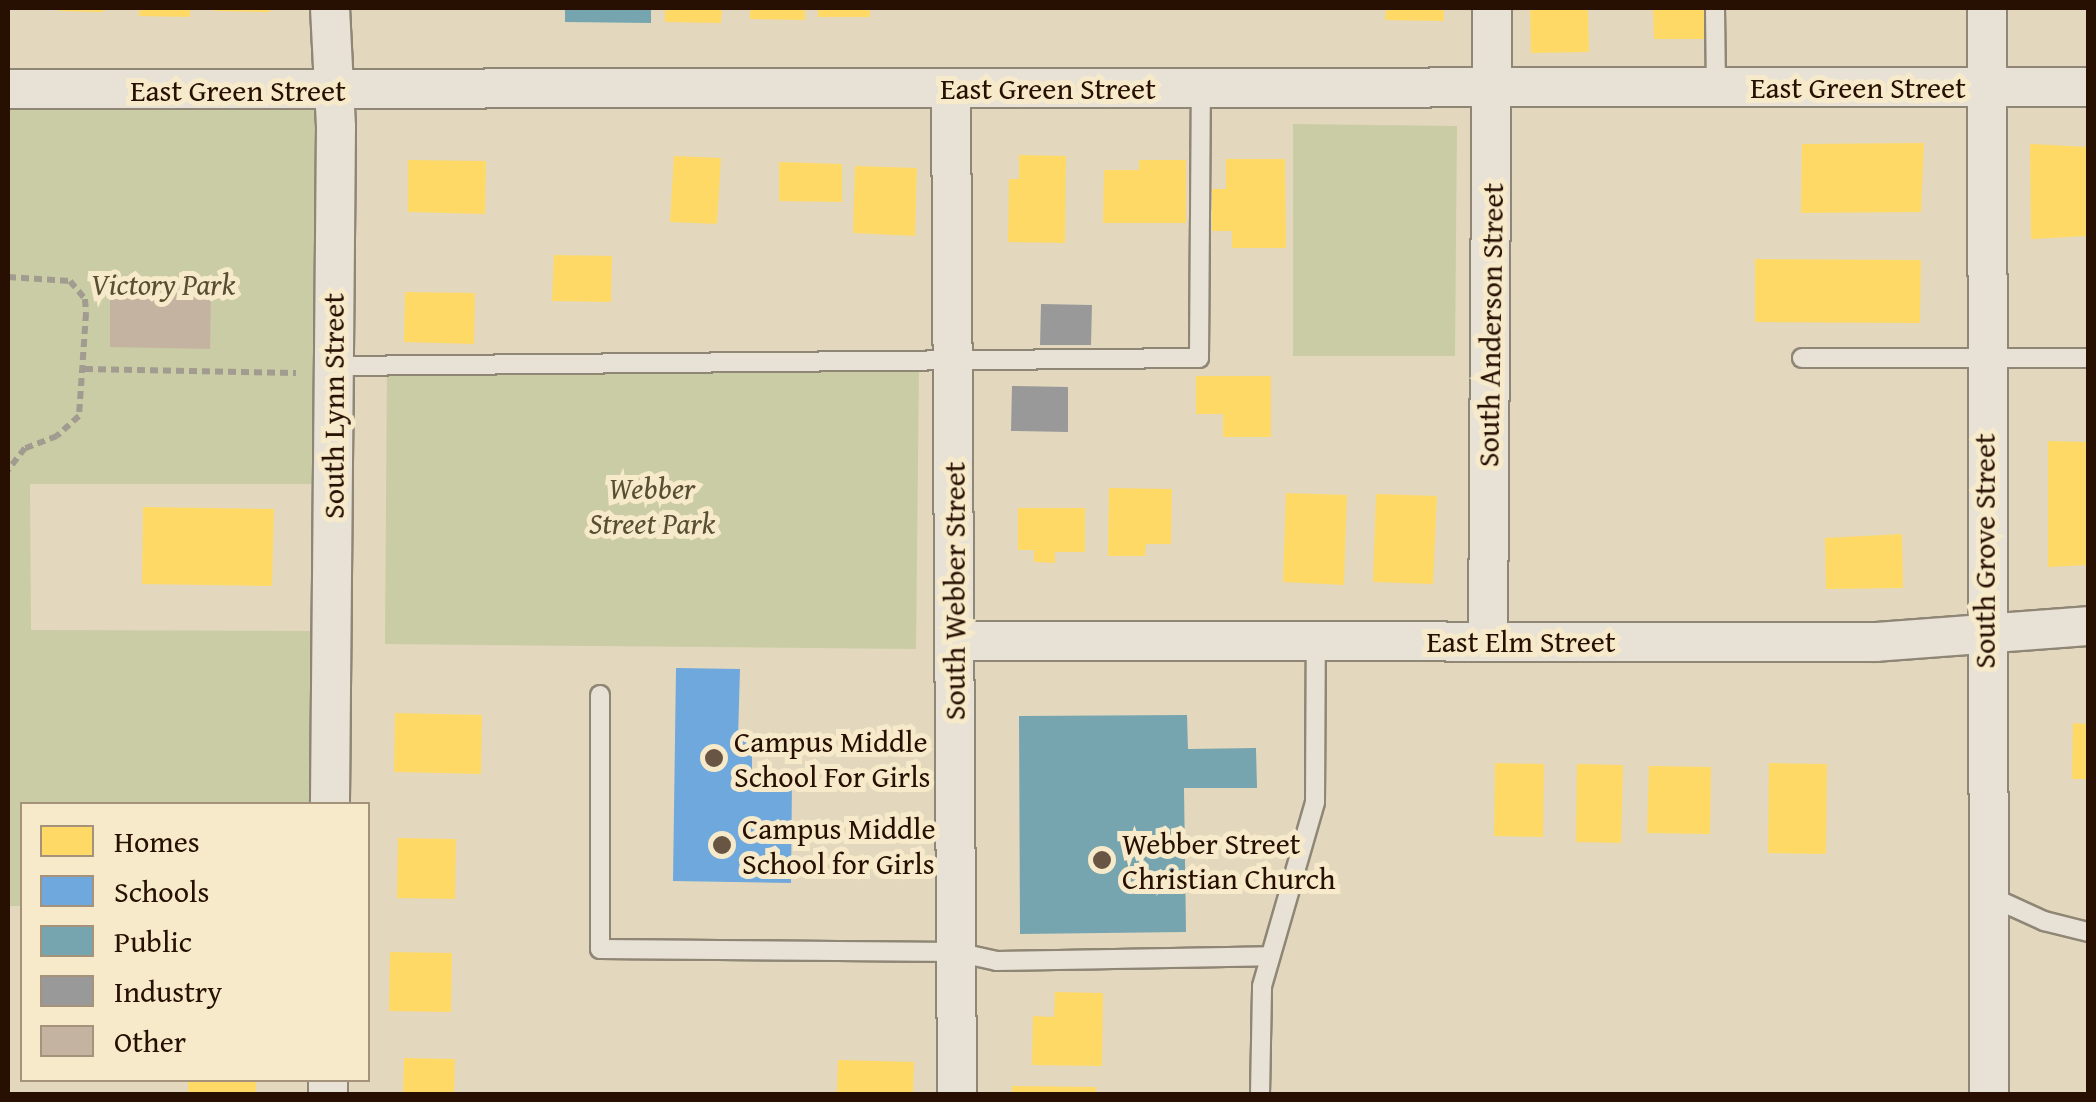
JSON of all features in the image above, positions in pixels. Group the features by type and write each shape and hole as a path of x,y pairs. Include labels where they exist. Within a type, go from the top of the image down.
{"street":[{"name":"South Lynn Street","path":"330,8 334,366 330,802"},
{"name":"South Anderson Street","path":"1488,642 1492,8"},
{"name":"South Grove Street","path":"1987,8 1983,358 1989,1094"},
{"name":"East Green Street","path":"8,89 2088,87"},
{"name":"South Webber Street","path":"951,88 957,1094"},
{"name":"East Elm Street","path":"954,642 1316,638 1876,642 2088,626"}],"lane":[{"path":"1715,8 1716,87"},
{"path":"334,366 953,356 1199,358 1201,88"},
{"path":"1802,358 2088,358"},
{"path":"1260,1094 1262,986 1315,802 1316,638"},
{"path":"600,694 600,949 956,952 997,961 1270,956"},
{"path":"1986,894 2044,922 2088,932"}],"path":[{"path":"8,277 59,278 78,287 85,299 86,369 80,416 57,436 24,448 8,470"},
{"path":"86,369 296,372"}],"green space":[{"name":"Victory Park","path":"8,108 321,110 320,484 30,484 31,630 315,631 314,802 20,802 20,906 8,906"},
{"path":"1293,124 1457,126 1455,356 1293,356"},
{"name":"Webber Street Park","path":"387,362 919,367 916,649 385,644"}],"building: Homes":[{"path":"103,8 103,12 59,11"},
{"path":"139,8 190,8 190,17 139,16"},
{"path":"270,8 270,12 214,11"},
{"path":"665,8 722,8 721,23 665,22"},
{"path":"750,8 805,8 805,20 750,19"},
{"path":"818,8 870,8 870,17 818,17"},
{"path":"1386,8 1444,8 1444,21 1385,20"},
{"path":"1530,8 1588,8 1589,52 1531,53"},
{"path":"1653,8 1706,8 1707,39 1654,39"},
{"path":"1924,143 1921,212 1801,213 1802,144"},
{"path":"2030,144 2088,147 2088,236 2031,239"},
{"path":"1019,155 1066,156 1065,243 1008,242 1009,179 1019,179"},
{"path":"674,156 721,158 717,224 670,222"},
{"path":"1226,159 1285,159 1286,248 1232,248 1232,231 1212,231 1212,189 1226,189"},
{"path":"408,160 486,161 485,214 408,212"},
{"path":"1139,160 1186,160 1186,223 1103,223 1104,170 1139,170"},
{"path":"779,162 842,164 842,202 779,201"},
{"path":"855,166 917,168 915,236 853,233"},
{"path":"554,255 612,256 611,302 552,301"},
{"path":"1755,259 1921,260 1920,323 1755,322"},
{"path":"405,292 475,293 474,344 404,342"},
{"path":"1196,376 1271,376 1271,437 1223,437 1223,414 1196,414"},
{"path":"2048,441 2088,442 2088,565 2048,567"},
{"path":"1109,488 1172,489 1171,544 1146,544 1145,556 1108,556"},
{"path":"1286,493 1347,495 1344,585 1283,582"},
{"path":"1376,494 1437,496 1433,584 1373,582"},
{"path":"143,507 274,509 272,586 142,584"},
{"path":"1018,508 1085,508 1085,552 1055,552 1055,563 1034,562 1034,550 1018,550"},
{"path":"1902,534 1903,588 1826,589 1825,538"},
{"path":"395,713 482,715 481,774 394,772"},
{"path":"2073,723 2088,724 2088,779 2072,779"},
{"path":"1495,763 1544,764 1543,837 1494,836"},
{"path":"1769,763 1827,764 1826,854 1768,853"},
{"path":"1577,764 1623,765 1621,843 1576,842"},
{"path":"1649,766 1711,767 1710,834 1647,833"},
{"path":"398,838 456,839 455,899 397,898"},
{"path":"390,952 452,953 451,1012 389,1011"},
{"path":"1055,992 1103,993 1102,1066 1032,1065 1033,1016 1054,1017"},
{"path":"404,1058 455,1059 454,1094 403,1094"},
{"path":"838,1060 914,1062 913,1094 837,1094"},
{"path":"188,1082 256,1082 256,1094 188,1094"},
{"path":"1012,1086 1096,1087 1096,1094 1012,1094"}],"building: Schools":[{"name":"Campus Middle School For Girls","path":"676,668 740,669 738,738 752,738 752,778 792,778 791,883 673,881"}],"building: Public":[{"path":"565,8 651,8 651,23 565,22"},
{"name":"Webber Street Christian Church","path":"1187,715 1188,749 1256,748 1257,788 1184,788 1186,932 1020,934 1019,716"}],"building: Industry":[{"path":"1041,304 1092,305 1091,345 1040,345"},
{"path":"1012,386 1068,387 1068,432 1011,431"}],"building: Other":[{"path":"110,292 211,294 210,349 110,347"}],"place":[{"name":"Campus Middle School For Girls","path":"714,758"},
{"name":"Campus Middle School for Girls","path":"722,845"},
{"name":"Webber Street Christian Church","path":"1102,860"}]}
